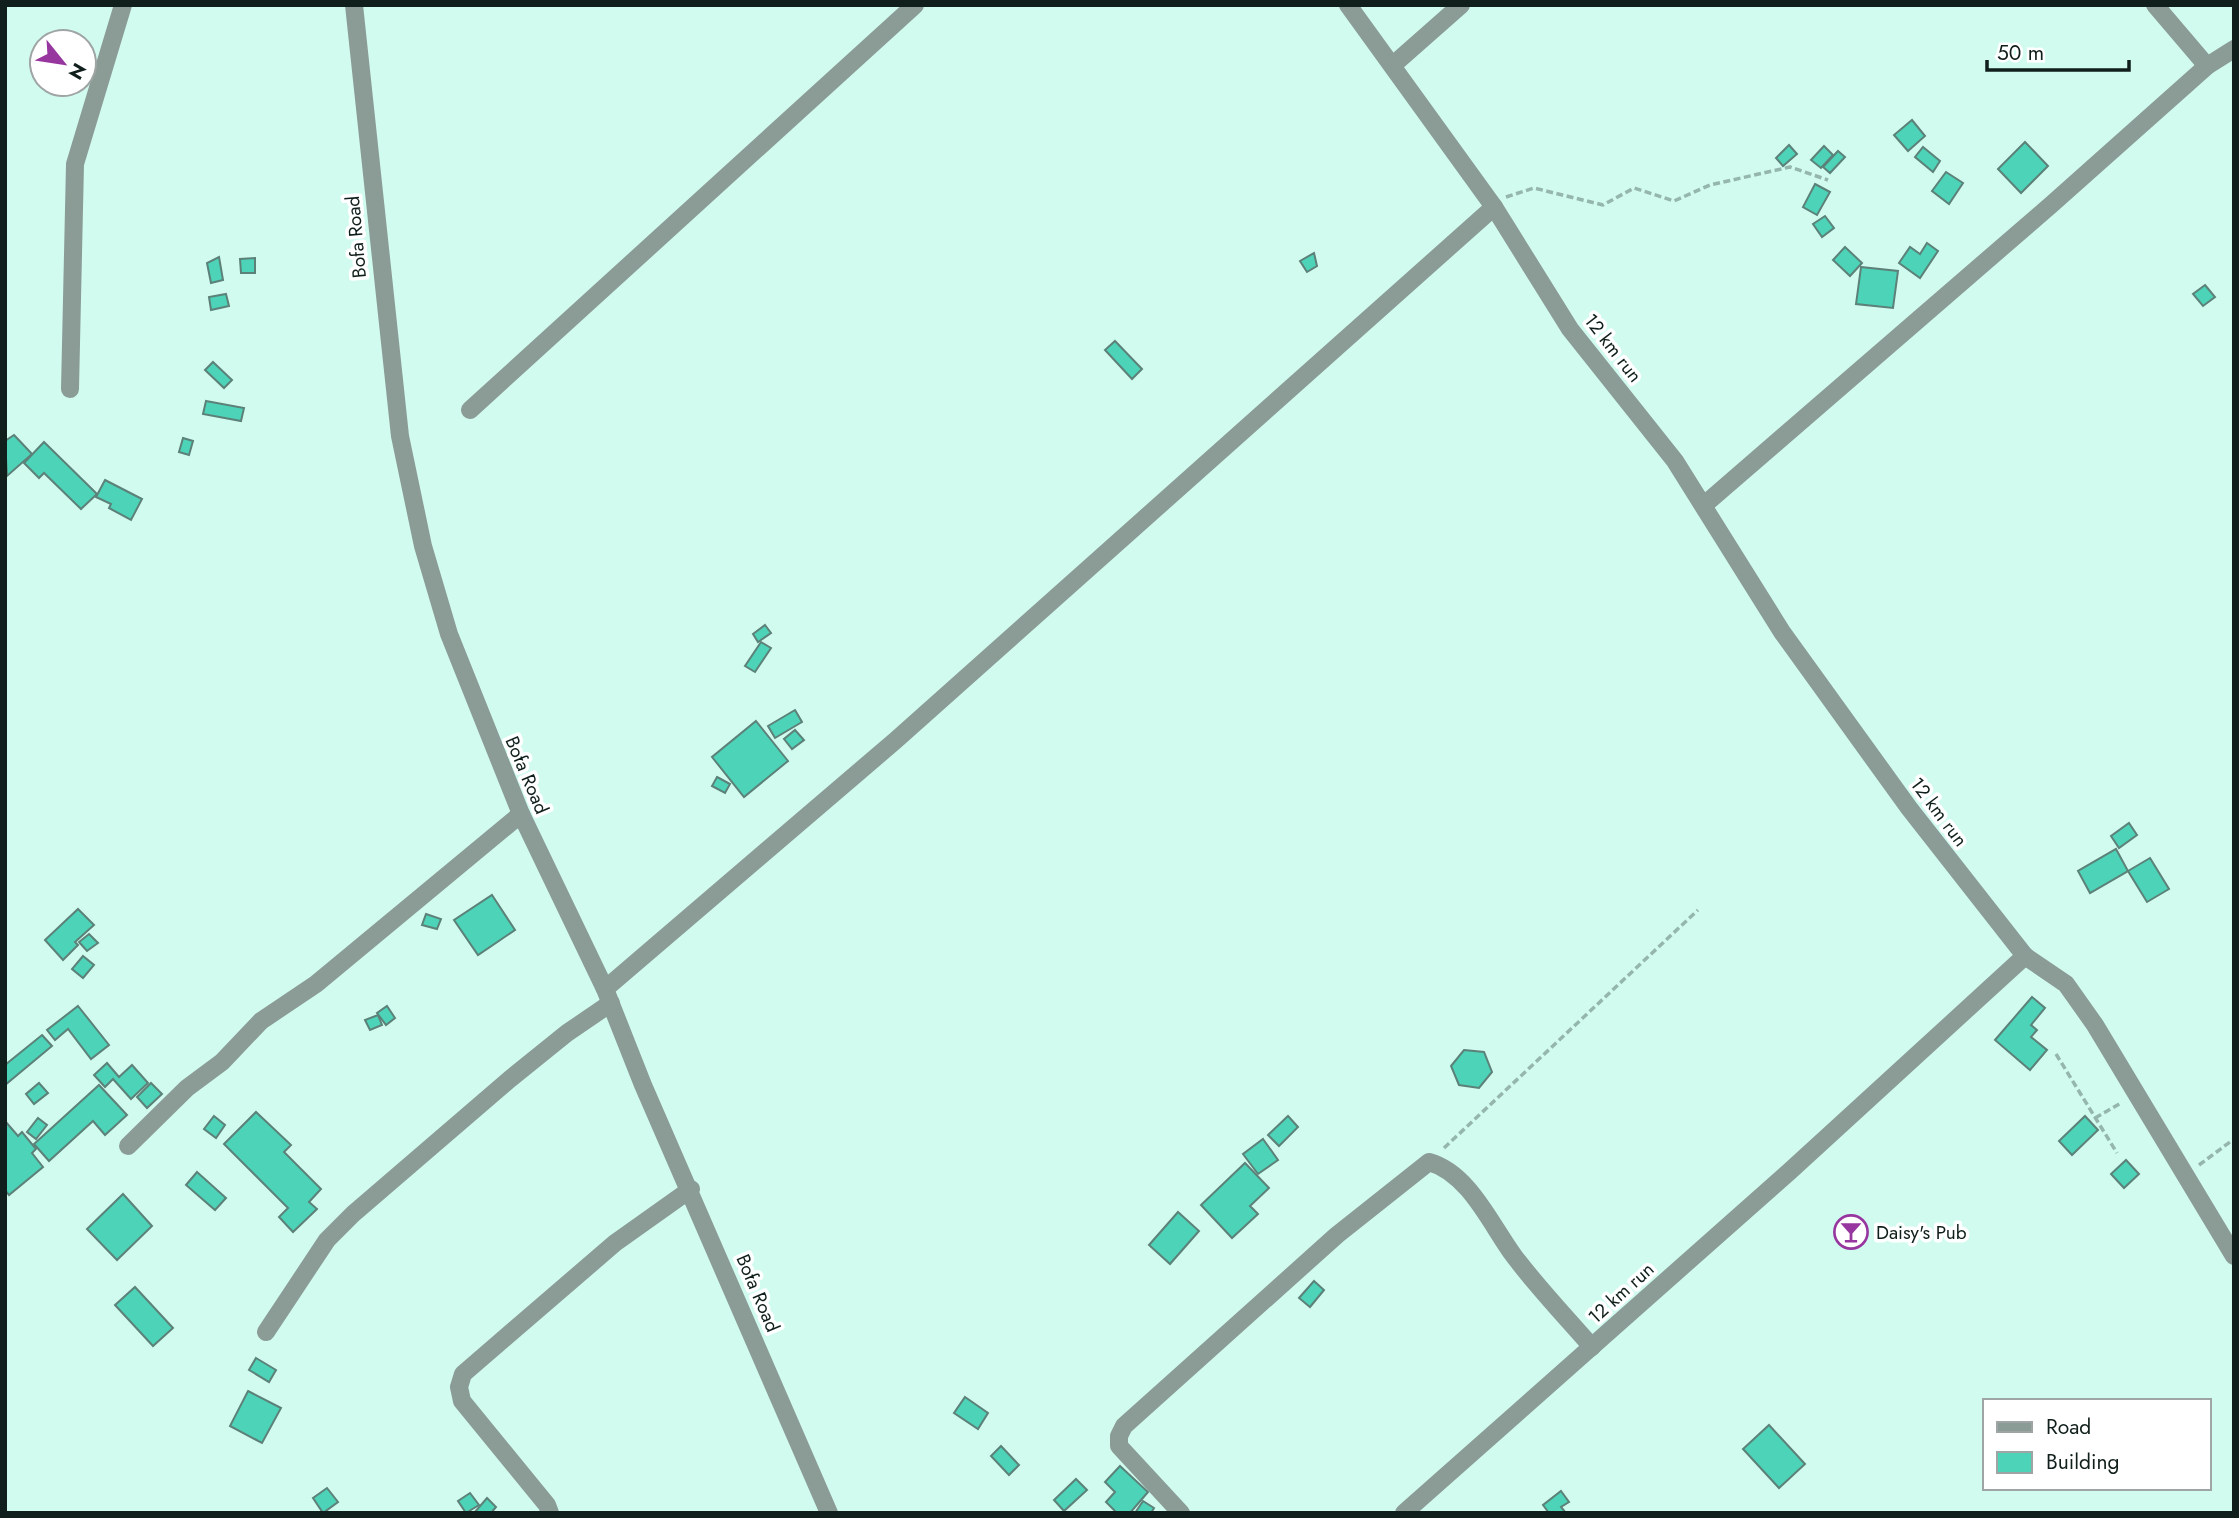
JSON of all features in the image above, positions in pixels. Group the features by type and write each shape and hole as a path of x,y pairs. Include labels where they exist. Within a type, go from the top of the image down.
{"street":[{"path":"71,389 75,164 122,5"},
{"name":"Bofa Road","path":"354,5 382,292 400,436 423,547 449,634 521,814 608,996 643,1085 691,1189 829,1513"},
{"path":"470,410 915,5"},
{"name":"12 km run","path":"1348,5 1493,205 1570,329 1675,461 1790,642 1917,818 2025,956 1404,1513"},
{"path":"1393,65 1461,5"},
{"path":"2155,5 2207,66"},
{"path":"1704,505 2207,66 2234,49"},
{"path":"266,1332 327,1240 353,1214 567,1033 1493,205"},
{"path":"128,1146 187,1088 222,1062 261,1021 316,984 521,814"},
{"path":"2025,956 2066,984 2095,1025 2234,1256"},
{"path":"1181,1513 1119,1446 1124,1426 1337,1235 1429,1162 1442,1165 1469,1192 1515,1257 1592,1347"},
{"path":"550,1513 462,1401 458,1387 463,1374 615,1243 691,1189"}],"path":[{"path":"1493,205 1534,188 1603,205 1634,188 1674,201 1710,185 1790,167 1828,180"},
{"path":"1429,1162 1698,910"},
{"path":"2056,1054 2118,1153"},
{"path":"2095,1118 2136,1094"},
{"path":"2184,1175 2234,1139"}],"building":[{"path":"1912,120 1925,136 1908,151 1894,135"},
{"path":"2025,142 2048,166 2021,193 1998,169"},
{"path":"1789,145 1797,154 1783,166 1776,158"},
{"path":"1824,146 1833,155 1821,168 1811,160"},
{"path":"1923,147 1940,161 1933,172 1915,157"},
{"path":"1838,151 1845,157 1830,173 1823,167"},
{"path":"1946,172 1963,183 1949,204 1932,191"},
{"path":"1815,184 1830,192 1817,215 1803,207"},
{"path":"1825,216 1834,228 1822,237 1813,224"},
{"path":"1927,243 1938,251 1920,278 1899,263 1910,247 1920,254"},
{"path":"1845,247 1862,263 1850,276 1833,260"},
{"path":"1314,253 1317,266 1307,272 1300,261"},
{"path":"219,257 223,280 211,283 207,263"},
{"path":"255,258 255,273 241,273 240,259"},
{"path":"1861,267 1898,271 1893,308 1856,304"},
{"path":"2205,285 2215,297 2203,306 2193,294"},
{"path":"226,294 229,306 211,310 209,297"},
{"path":"1115,341 1142,369 1132,379 1105,350"},
{"path":"213,362 232,380 224,388 205,370"},
{"path":"206,401 244,408 241,421 203,414"},
{"path":"14,435 32,454 7,476 5,441"},
{"path":"183,438 193,441 189,455 179,452"},
{"path":"44,442 97,494 81,509 44,473 39,478 24,463"},
{"path":"105,480 142,499 131,520 109,508 111,504 96,497"},
{"path":"765,625 771,633 758,642 753,634"},
{"path":"761,642 771,648 755,672 745,666"},
{"path":"795,710 802,722 775,738 768,726"},
{"path":"756,721 788,761 744,797 712,757"},
{"path":"795,730 804,740 792,749 784,739"},
{"path":"717,777 730,784 725,793 712,786"},
{"path":"2129,823 2137,835 2119,848 2111,836"},
{"path":"2116,849 2128,871 2090,893 2078,871"},
{"path":"2150,858 2169,889 2147,902 2128,871"},
{"path":"492,895 515,930 478,955 454,920"},
{"path":"78,909 94,925 75,942 78,945 63,960 45,940"},
{"path":"426,914 441,919 437,929 422,925"},
{"path":"89,934 98,943 87,951 79,942"},
{"path":"83,956 94,965 83,978 72,969"},
{"path":"2032,997 2045,1008 2031,1025 2037,1030 2031,1037 2047,1050 2030,1070 1995,1040"},
{"path":"78,1006 109,1045 91,1059 68,1029 55,1040 47,1030"},
{"path":"387,1006 395,1018 386,1025 377,1013"},
{"path":"378,1015 382,1025 370,1030 365,1020"},
{"path":"42,1035 52,1046 5,1085 5,1065"},
{"path":"1464,1050 1484,1052 1492,1072 1479,1088 1459,1085 1451,1066"},
{"path":"107,1063 119,1077 132,1065 148,1083 131,1099 113,1079 105,1087 94,1075"},
{"path":"39,1083 48,1093 34,1104 26,1094"},
{"path":"151,1083 162,1094 147,1108 137,1097"},
{"path":"99,1085 127,1115 105,1135 93,1121 49,1161 34,1144"},
{"path":"256,1112 291,1145 284,1152 321,1189 309,1202 317,1209 293,1232 279,1217 288,1208 224,1144"},
{"path":"214,1116 225,1125 216,1138 204,1129"},
{"path":"1288,1116 1298,1127 1279,1146 1268,1135"},
{"path":"2085,1116 2098,1130 2072,1155 2059,1141"},
{"path":"38,1118 47,1125 36,1139 27,1132"},
{"path":"5,1121 18,1136 22,1132 36,1149 32,1153 43,1167 9,1195 5,1190"},
{"path":"1263,1139 1278,1160 1258,1174 1243,1154"},
{"path":"2126,1160 2139,1174 2124,1188 2111,1174"},
{"path":"1245,1163 1269,1188 1250,1206 1258,1214 1232,1238 1201,1205"},
{"path":"197,1172 226,1198 215,1210 186,1185"},
{"path":"123,1194 152,1226 117,1260 87,1229"},
{"path":"1178,1212 1199,1231 1170,1264 1149,1245"},
{"path":"1314,1281 1324,1290 1310,1307 1299,1298"},
{"path":"135,1287 173,1328 153,1346 115,1305"},
{"path":"256,1358 276,1370 269,1382 249,1370"},
{"path":"248,1391 281,1408 262,1443 230,1426"},
{"path":"965,1397 988,1413 978,1429 954,1413"},
{"path":"1769,1425 1805,1464 1779,1488 1743,1449"},
{"path":"1001,1446 1019,1465 1009,1475 991,1456"},
{"path":"1120,1466 1148,1492 1130,1513 1117,1513 1106,1502 1115,1492 1105,1482"},
{"path":"1076,1479 1087,1490 1064,1511 1054,1500"},
{"path":"327,1488 338,1502 323,1513 313,1498"},
{"path":"1561,1491 1569,1502 1561,1507 1566,1513 1549,1513 1543,1505"},
{"path":"470,1493 479,1505 466,1513 458,1501"},
{"path":"487,1498 496,1507 491,1513 474,1513"},
{"path":"1143,1501 1154,1508 1151,1513 1135,1513"}],"place":[{"name":"Daisy's Pub","path":"1851,1232"}]}
